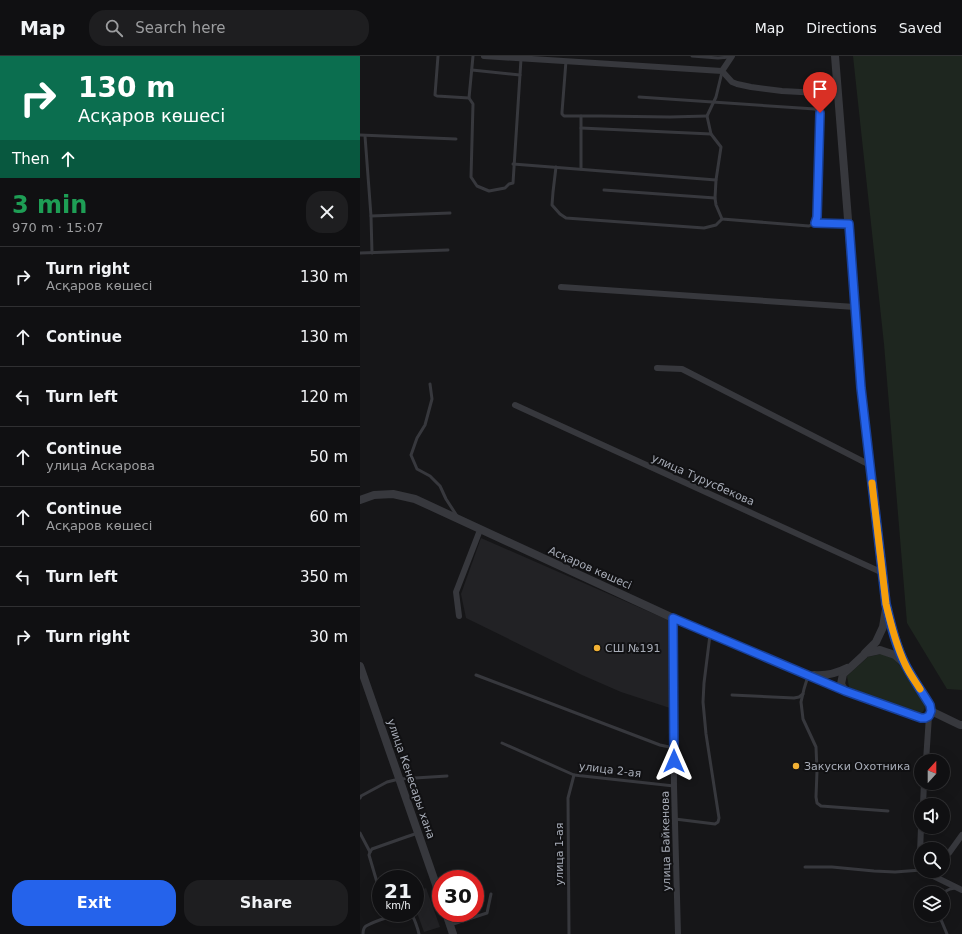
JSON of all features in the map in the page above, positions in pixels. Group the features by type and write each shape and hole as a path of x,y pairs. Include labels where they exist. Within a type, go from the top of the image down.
{"street":[{"path":"484,56 722,71 732,82 737,84 782,91 838,94"},
{"path":"722,71 732,56"},
{"path":"835,56 856,307 861,388 886,604 895,637 906,665 930,705 927,754"},
{"path":"561,287 856,307"},
{"path":"657,368 682,369 870,465"},
{"name":"улица Турусбекова","path":"515,405 883,573"},
{"name":"Асқаров көшесі","path":"360,500 374,495 393,494 415,499 673,618 845,691 921,718 925,718 930,714"},
{"path":"459,616 456,592 480,530"},
{"path":"845,691 841,684 843,674 876,642 884,628 886,604"},
{"name":"улица Байкенова","path":"673,618 674,786 678,934"},
{"path":"809,675 821,676 839,672 853,664 866,653 880,650 895,655 906,665"},
{"name":"улица Кенесары хана","path":"360,666 432,874"},
{"path":"930,714 962,725"},
{"path":"950,852 962,835"},
{"path":"937,878 960,889"},
{"path":"449,922 453,934"}],"lane":[{"path":"438,56 434,91 435,95 469,98"},
{"path":"473,56 469,98 473,104 471,177 476,186 489,191 505,188 509,184 513,183 513,164 521,58"},
{"path":"692,56 718,58 732,56"},
{"path":"566,61 562,114 564,116 707,116"},
{"path":"472,70 520,75"},
{"path":"722,71 714,102 707,116 711,134 721,147 715,198 716,205 722,219"},
{"path":"639,97 815,109 820,113 817,217 815,223"},
{"path":"581,116 581,169"},
{"path":"581,128 711,134"},
{"path":"360,135 456,138"},
{"path":"366,136 372,216 372,253"},
{"path":"513,164 716,180"},
{"path":"556,167 552,205 566,218 704,228 716,225 722,219 809,226 815,223 849,224"},
{"path":"604,190 715,198"},
{"path":"372,216 450,213"},
{"path":"360,253 448,250"},
{"path":"430,384 432,399 425,425 417,438 410,455 417,469 430,476 440,486 446,500 459,520"},
{"path":"675,819 715,824 718,822 719,818 706,734 703,702 710,634"},
{"path":"476,675 660,745 674,748"},
{"path":"809,675 801,702 803,719 816,747 817,803 821,806 888,811"},
{"path":"732,695 794,698 803,694"},
{"name":"улица 2-ая","path":"502,743 574,775 674,786"},
{"name":"улица 1-ая","path":"569,934 568,798 574,775"},
{"path":"360,798 387,782 399,779 447,776"},
{"path":"360,833 370,852 369,855 373,870"},
{"path":"370,852 406,837 418,834"},
{"path":"805,867 832,867 895,872 914,871"},
{"path":"450,925 488,913 491,894"},
{"path":"362,934 365,927 390,917 406,913 409,913 412,916 420,934"},
{"path":"942,922 948,934"}],"shaded area":[{"path":"853,56 962,56 962,690 947,689 907,623 884,344"},
{"name":"СШ №191","path":"481,538 668,620 670,708 621,692 582,675 466,618 461,594"},
{"path":"881,654 893,658 902,668 926,704 921,713 915,715 849,687 847,676 868,657"},
{"path":"426,888 432,905 432,922 438,922 440,927 424,932 420,922 424,922 424,889"}],"slow traffic":[{"path":"872,483 886,604 898,648 920,689"}],"place":[{"name":"СШ №191","path":"597,648"},
{"name":"Закуски Охотника","path":"796,766"}],"route":[{"path":"674,761 673,618 845,691 908,714 925,718 929,716 931,711 930,705 906,665 898,648 886,604 861,388 849,224 815,223 817,217 820,113"}]}
